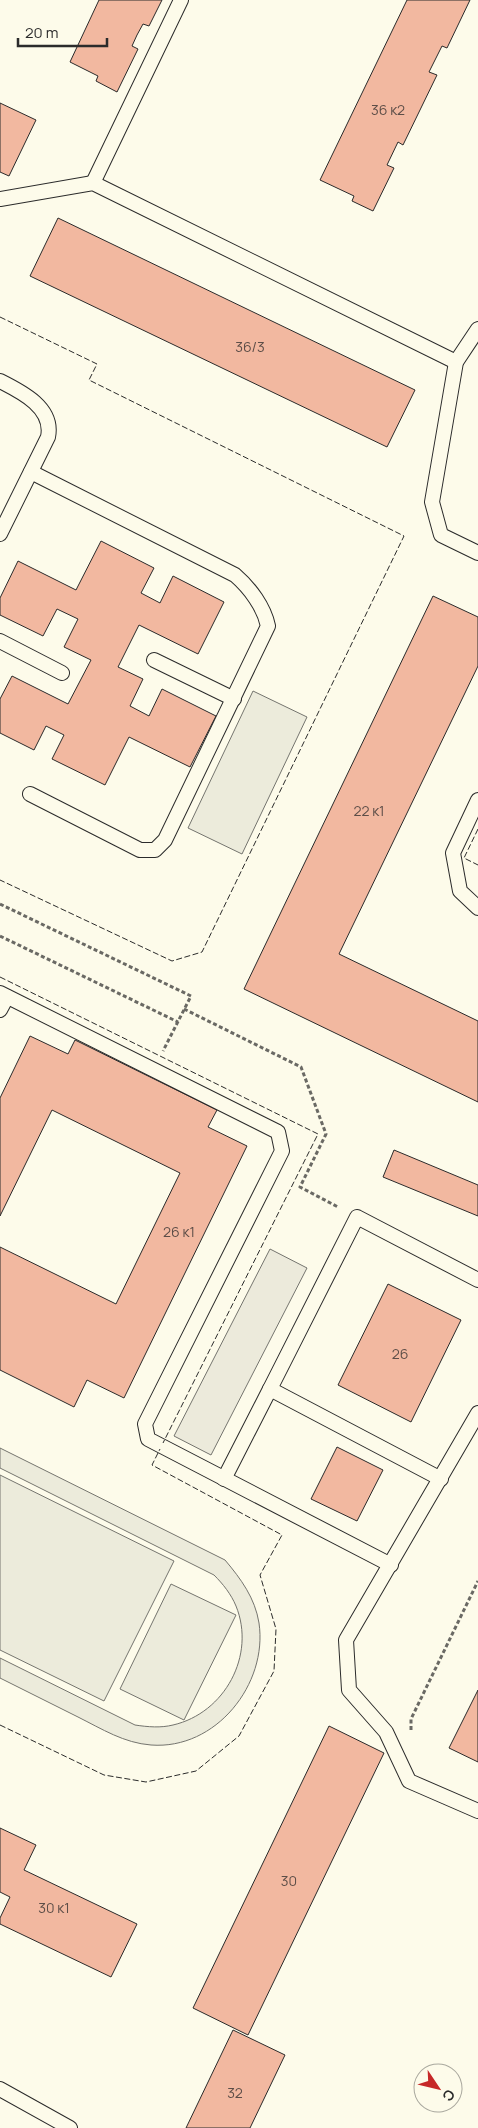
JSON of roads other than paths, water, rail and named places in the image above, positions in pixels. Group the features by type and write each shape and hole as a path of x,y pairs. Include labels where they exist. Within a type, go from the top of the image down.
{"lane":[{"path":"93,183 181,0"},
{"path":"0,199 93,183 456,362"},
{"path":"478,329 456,362 432,502 441,535 478,554"},
{"path":"0,381 29,397 47,419 50,427 48,437 0,534"},
{"path":"30,472 235,575 248,587 265,615 268,626 165,840 155,850 140,850 30,794"},
{"path":"0,641 62,673"},
{"path":"154,660 234,698"},
{"path":"478,800 452,853 460,891 478,908"},
{"path":"0,1010 3,995 278,1132 282,1152 145,1424 148,1439 391,1565"},
{"path":"224,1479 357,1217 478,1280"},
{"path":"270,1389 441,1479"},
{"path":"478,1413 346,1640 349,1690 386,1732 409,1781 478,1811"},
{"path":"0,2090 70,2128"}]}
